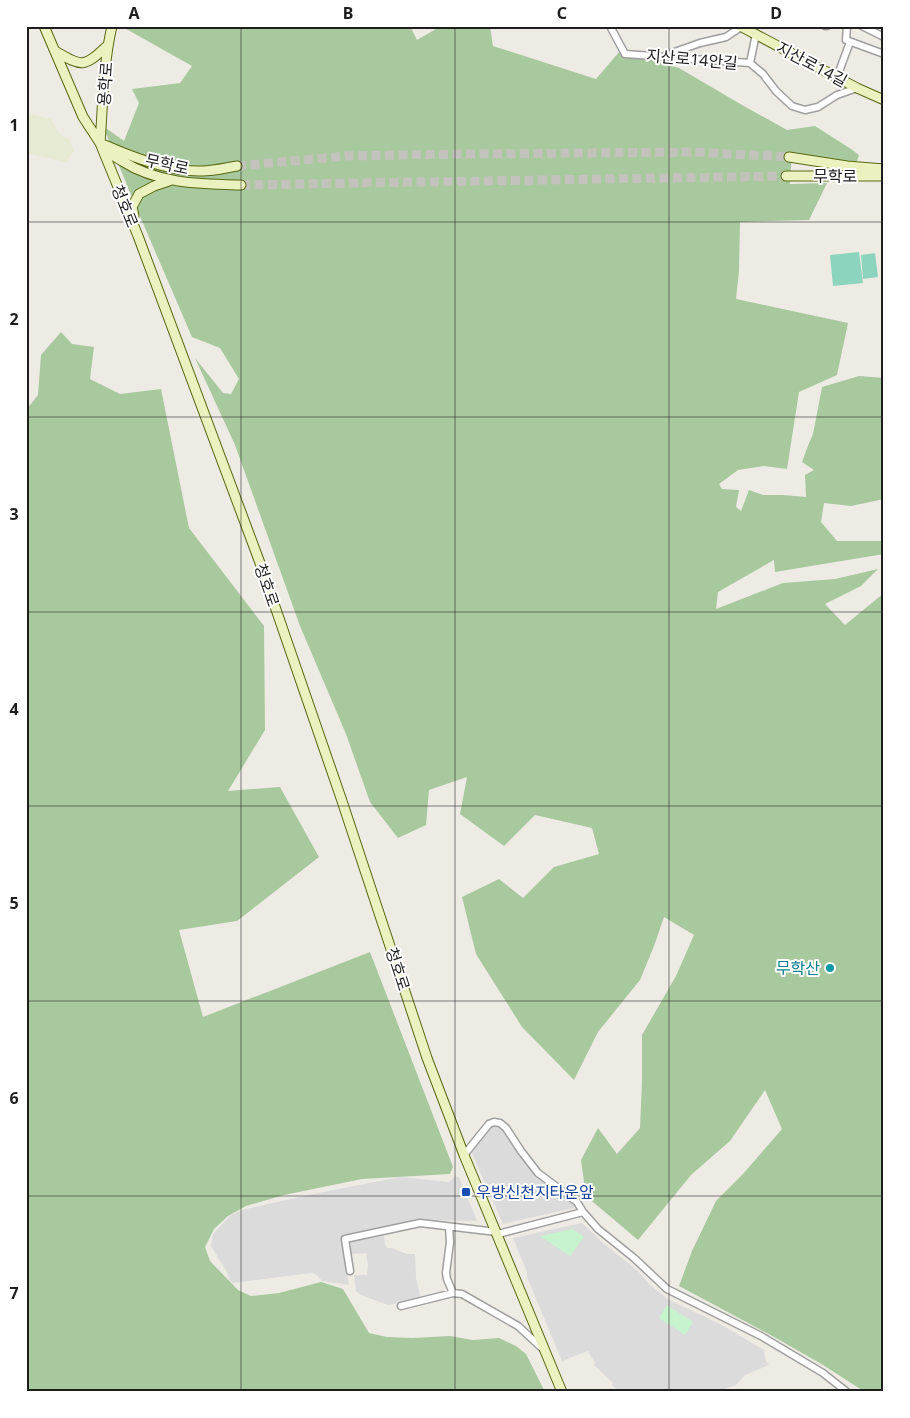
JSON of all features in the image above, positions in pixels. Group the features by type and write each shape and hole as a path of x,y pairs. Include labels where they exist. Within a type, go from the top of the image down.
{"main road":[{"name":"청호로","path":"44,26 83,117 100,143 138,236 260,563 342,801 427,1058 464,1155 563,1392"},
{"name":"용학로","path":"100,143 104,78 112,26"},
{"name":"지산로14길","path":"741,27 857,88 884,100"},
{"path":"55,51 73,62 82,64 91,60 108,45"},
{"path":"100,143 108,152 133,168 162,179 199,184 241,185"},
{"name":"무학로","path":"100,143 126,154 171,168 202,171 237,166"},
{"name":"무학로","path":"789,158 884,169"},
{"name":"무학로","path":"786,176 884,176"},
{"path":"138,236 132,207 139,194 171,180"},
{"path":"557,1378 557,1392"}],"street":[{"name":"지산로14안길","path":"610,26 625,54 750,63 763,74 776,91 792,106 805,110 818,107 837,95 857,88"},
{"path":"847,26 846,40 884,54"},
{"path":"862,26 884,37"},
{"path":"664,56 700,43 726,37 741,27"},
{"path":"750,63 756,34"},
{"path":"837,77 850,42"},
{"path":"464,1155 489,1124 494,1122 500,1123 506,1128 538,1173 577,1202 598,1229 668,1289 760,1336 823,1373 847,1392"},
{"path":"350,1271 345,1239 420,1224 498,1233 583,1212"},
{"path":"401,1306 453,1293 446,1273 450,1242 449,1227"},
{"name":"청호로","path":"453,1293 462,1294 518,1326 546,1351"}],"shaded area":[{"path":"500,1125 504,1129 536,1175 575,1205 574,1208 503,1224 470,1149 487,1127"},
{"path":"455,1176 459,1177 477,1221 423,1220 342,1235 349,1285 322,1281 317,1275 311,1273 233,1283 211,1246 213,1234 231,1215 242,1210 400,1177 449,1182"},
{"path":"582,1223 669,1300 720,1324 764,1350 766,1361 769,1365 745,1375 735,1386 717,1392 619,1392 612,1385 613,1383 594,1365 595,1363 588,1351 562,1361 513,1238"},
{"path":"384,1236 387,1248 407,1254 415,1254 416,1278 421,1299 388,1305 361,1295 356,1291 354,1275 367,1275 366,1253 351,1254 348,1242"}],"green space":[{"path":"121,26 410,26 417,40 436,29 458,26 490,26 493,46 596,79 620,51 679,68 787,130 815,126 859,155 856,164 792,152 790,184 827,183 809,220 740,222 739,271 736,299 848,323 837,375 799,392 787,469 764,466 738,470 719,484 722,489 739,490 736,507 741,511 749,490 763,495 806,497 805,475 814,470 802,462 813,434 822,387 859,376 884,378 884,499 851,506 824,503 821,522 837,541 883,541 884,554 775,572 774,560 718,592 716,609 783,583 835,579 878,569 861,586 825,604 845,625 884,593 884,1392 865,1392 776,1338 679,1286 692,1251 716,1201 743,1174 782,1129 765,1090 730,1141 691,1175 638,1240 586,1196 581,1160 598,1128 617,1154 640,1128 642,1035 676,976 694,935 664,917 640,980 598,1032 574,1080 522,1027 476,954 462,897 499,879 523,898 554,867 599,854 592,828 535,815 504,846 460,814 467,777 429,790 426,825 398,838 370,802 346,734 300,626 235,445 195,358 223,393 231,394 239,379 220,348 192,337 103,126 124,141 139,103 132,89 180,83 192,66"},
{"path":"31,114 51,119 58,132 68,138 74,151 66,162 26,153 26,121"},
{"path":"859,252 863,283 833,286 830,255"},
{"path":"875,253 878,277 863,279 861,255"},
{"path":"61,332 72,344 94,347 90,379 120,394 161,389 189,528 264,626 265,730 228,791 280,787 319,857 237,921 179,930 203,1017 370,952 453,1167 450,1174 362,1179 284,1195 246,1206 228,1216 214,1229 205,1247 210,1261 238,1290 251,1296 279,1293 321,1282 343,1289 369,1333 387,1337 413,1338 450,1336 473,1340 499,1338 516,1346 526,1354 545,1392 26,1392 26,410 38,395 41,355"},
{"path":"573,1229 584,1237 570,1256 540,1236"},
{"path":"667,1305 693,1322 685,1335 659,1318"}],"tunnel":[{"path":"237,166 346,156 462,154 694,152 789,157"},
{"path":"241,185 786,176"}],"place":[{"name":"무학산","path":"830,968"},
{"name":"우방신천지타운앞","path":"466,1192"}]}
